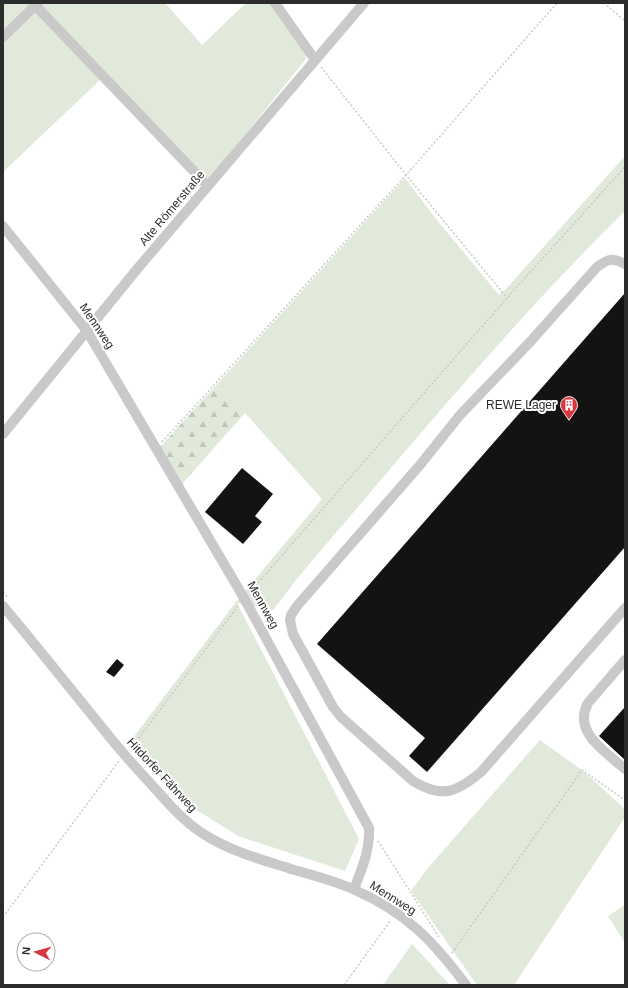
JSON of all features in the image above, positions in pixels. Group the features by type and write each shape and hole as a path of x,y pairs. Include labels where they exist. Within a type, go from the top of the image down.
{"street":[{"path":"275,3 315,60"},
{"name":"Alte Römerstraße","path":"3,434 143,263 364,3"},
{"path":"3,36 35,4 208,186"},
{"name":"Mennweg","path":"3,226 87,331 244,598 369,828 370,838 366,858 354,889 383,904 410,922 446,958 466,985"},
{"path":"625,264 611,259 606,260 596,267 530,342 460,415 420,464 297,606 291,615 290,620 293,634 328,699 341,717 413,781 423,787 439,792 458,789 481,772 625,608"},
{"name":"Hitdorfer Fährweg","path":"5,602 124,755 171,806 187,821 202,833 224,846 251,857 354,889"},
{"path":"625,660 588,703 584,709 583,715 586,730 593,741 625,769"}],"path":[{"path":"156,448 406,175 557,3"},
{"path":"604,3 625,21"},
{"path":"315,60 406,175 507,298"},
{"path":"244,598 507,298 625,167"},
{"path":"3,592 5,602"},
{"path":"446,958 452,953 582,770 625,800"},
{"path":"377,841 431,926"},
{"path":"344,985 396,912"}],"green space":[{"path":"3,3 29,3 29,8 3,33"},
{"path":"42,3 167,3 166,4 202,45 246,3 271,3 304,50 306,59 210,178 205,177 40,5"},
{"path":"35,11 100,80 3,172 3,42"},
{"path":"625,156 625,211 540,299 459,389 300,575 273,610 237,603 359,839 345,871 238,836 184,802 129,743 236,602 322,499 219,382 405,178 436,219 499,295"},
{"path":"219,382 245,413 182,484 160,447"},
{"path":"540,740 583,771 625,809 625,817 514,985 477,985 411,891 428,868"},
{"path":"625,905 625,943 608,916"},
{"path":"412,944 450,985 383,985"}],"building":[{"name":"REWE Lager","path":"625,293 625,547 427,772 409,756 425,738 317,644"},
{"path":"242,468 273,494 255,516 262,522 243,544 205,512"},
{"path":"117,659 124,665 114,677 106,672"},
{"path":"625,707 625,760 599,736"}],"place":[{"name":"REWE Lager","path":"569,420"}]}
